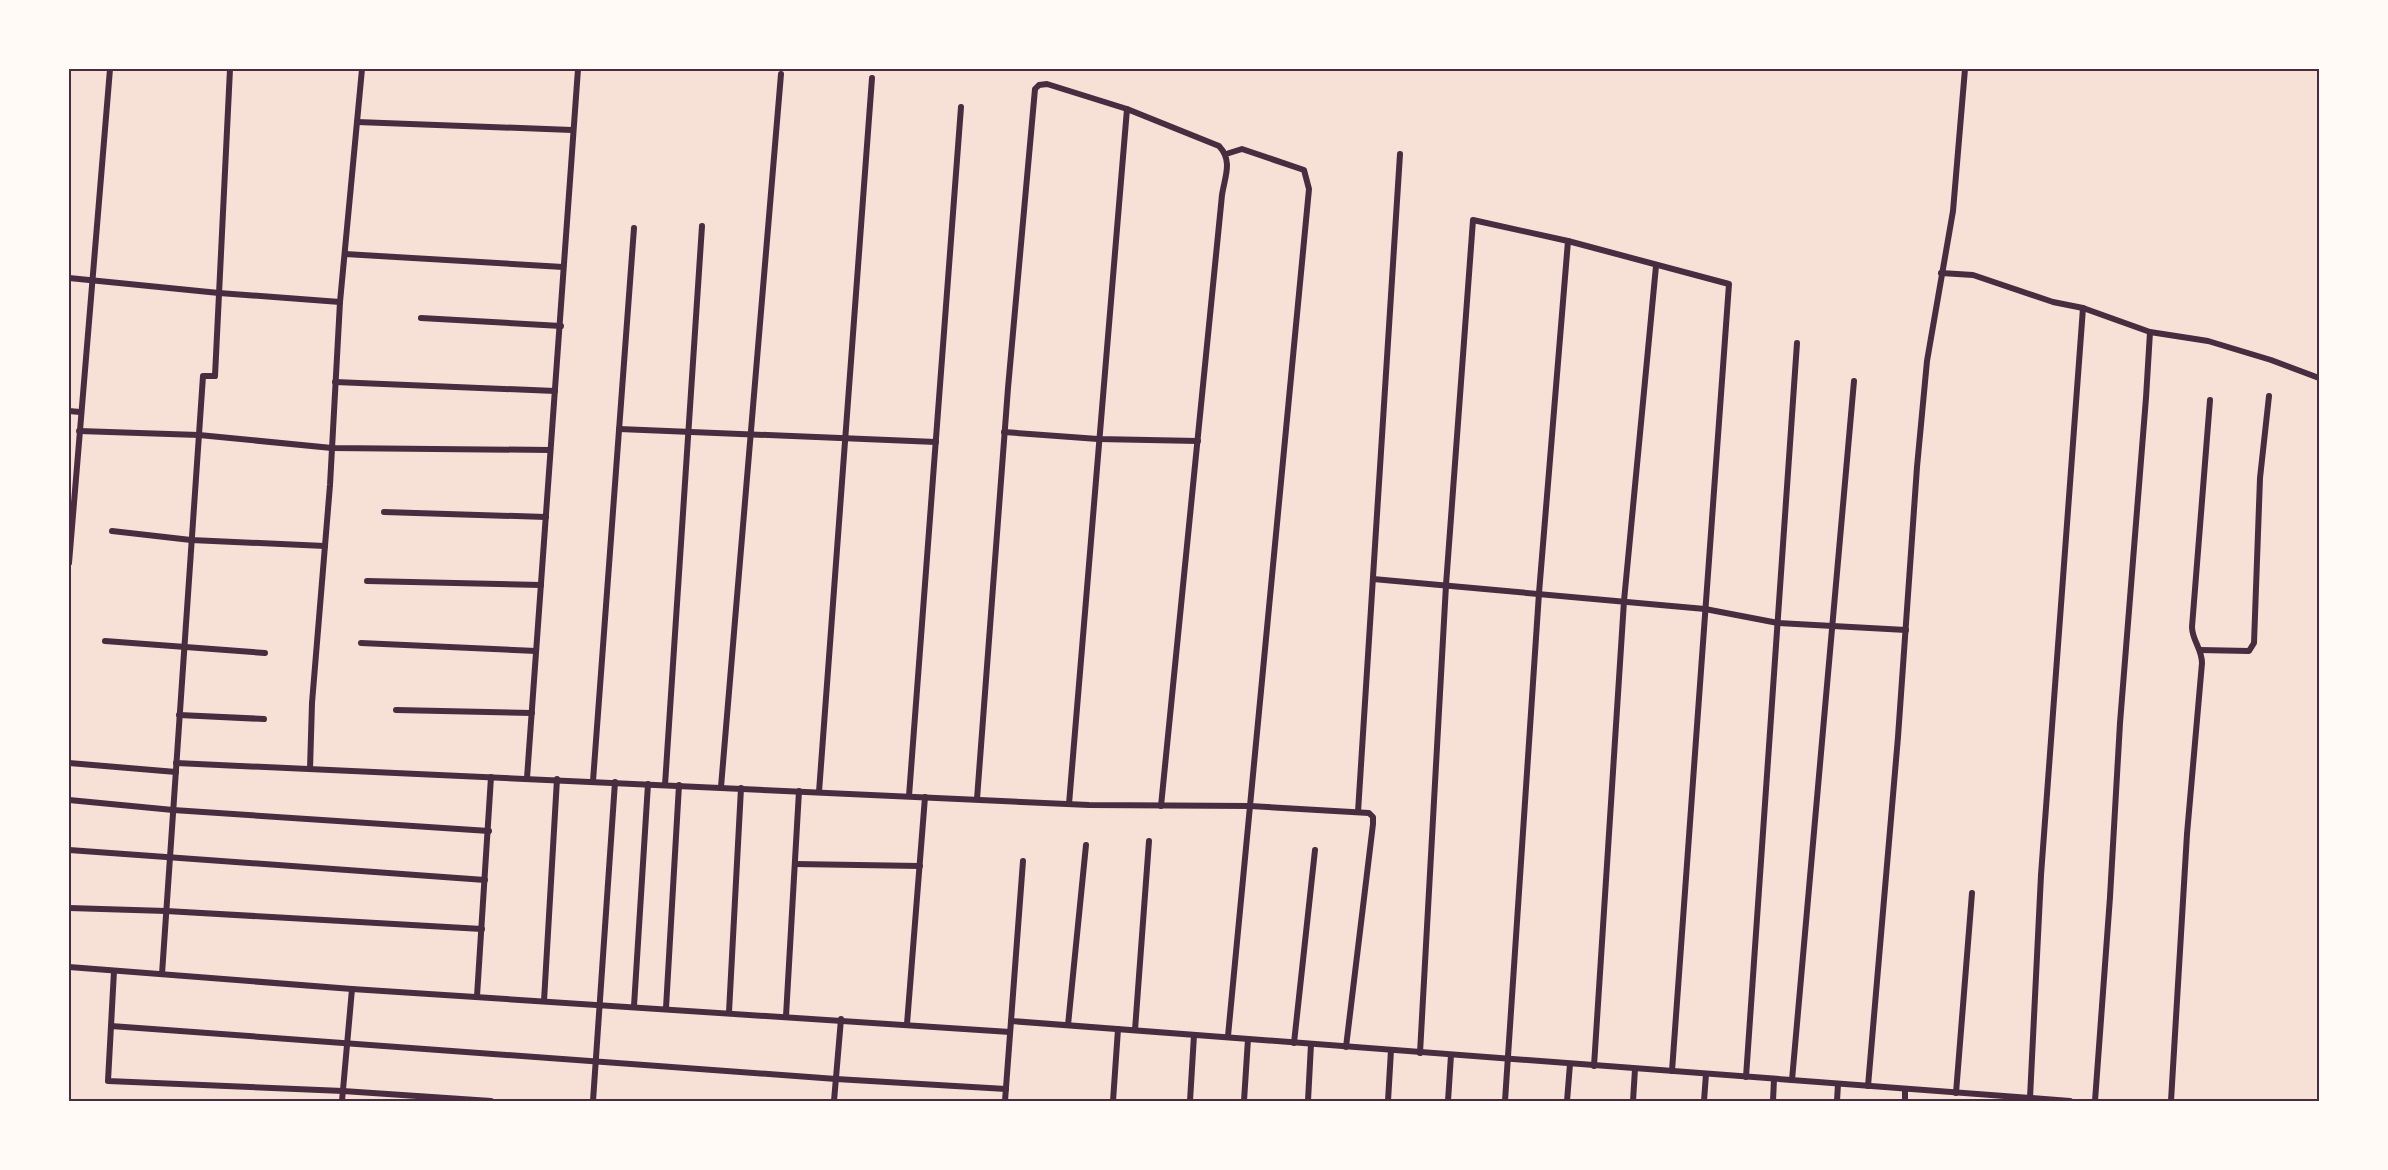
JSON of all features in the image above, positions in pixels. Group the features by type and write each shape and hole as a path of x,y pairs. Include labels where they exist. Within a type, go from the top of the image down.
{"street":[{"path":"69,563 110,69"},
{"path":"162,974 203,376 215,376 230,69"},
{"path":"310,769 312,703 332,448 340,302 362,69"},
{"path":"527,778 578,69"},
{"path":"1868,1086 1924,396 1941,273 1953,211 1965,69"},
{"path":"721,787 781,74"},
{"path":"819,792 872,78"},
{"path":"976,799 1004,432 1035,89 1039,85 1047,84 1127,109 1219,146 1226,154 1228,162 1222,195 1161,806"},
{"path":"909,796 961,107"},
{"path":"1069,804 1127,109"},
{"path":"357,122 572,130"},
{"path":"1226,154 1242,149 1304,170 1309,189 1228,1036"},
{"path":"1358,812 1400,154"},
{"path":"1420,1053 1446,585 1473,220 1729,284 1672,1071"},
{"path":"665,784 702,226"},
{"path":"593,781 634,228"},
{"path":"1505,1101 1539,593 1568,242"},
{"path":"345,254 563,267"},
{"path":"1594,1066 1624,601 1656,266"},
{"path":"1941,273 1973,275 2052,302 2083,308 2150,332 2208,341 2271,360 2319,378"},
{"path":"69,278 93,282 340,302"},
{"path":"2030,1098 2041,863 2083,308"},
{"path":"421,318 561,326"},
{"path":"2095,1101 2120,723 2150,332"},
{"path":"1746,1077 1797,343"},
{"path":"1792,1080 1854,381"},
{"path":"335,382 555,391"},
{"path":"2200,650 2249,651 2254,643 2260,478 2269,396"},
{"path":"2171,1101 2187,834 2202,663 2200,650 2192,636 2192,627 2210,400"},
{"path":"69,411 80,412"},
{"path":"619,429 936,441"},
{"path":"79,430 199,435 332,448 550,450"},
{"path":"1004,432 1098,439 1198,441"},
{"path":"384,512 546,517"},
{"path":"112,531 192,540 325,546"},
{"path":"1373,579 1705,609 1778,623 1906,630"},
{"path":"367,581 541,585"},
{"path":"105,641 265,653"},
{"path":"361,643 536,651"},
{"path":"396,710 532,713"},
{"path":"179,714 264,719"},
{"path":"69,763 176,772"},
{"path":"176,764 557,779 1069,804 1250,806 1369,813 1373,824 1347,1047"},
{"path":"477,996 491,777"},
{"path":"544,1001 557,779"},
{"path":"593,1101 615,782"},
{"path":"634,1006 648,784"},
{"path":"666,1008 679,785"},
{"path":"729,1012 741,788"},
{"path":"786,1016 799,791"},
{"path":"907,1024 925,797"},
{"path":"69,800 173,810 489,831"},
{"path":"1135,1030 1149,841"},
{"path":"1068,1025 1086,845"},
{"path":"69,850 485,880"},
{"path":"1294,1043 1316,850"},
{"path":"1005,1101 1023,861"},
{"path":"795,864 920,866"},
{"path":"1956,1093 1972,893"},
{"path":"69,908 166,911 482,929"},
{"path":"69,967 352,989 841,1019 1010,1032"},
{"path":"114,971 108,1082 343,1091 491,1101"},
{"path":"342,1101 352,989"},
{"path":"834,1101 841,1019"},
{"path":"1011,1021 1868,1086 1956,1093 1972,1097 2070,1101"},
{"path":"111,1026 836,1079 1006,1089"},
{"path":"1113,1101 1118,1029"},
{"path":"1190,1101 1194,1035"},
{"path":"1244,1101 1248,1039"},
{"path":"1308,1101 1311,1044"},
{"path":"1388,1101 1391,1050"},
{"path":"1448,1101 1451,1055"},
{"path":"1567,1101 1569,1064"},
{"path":"1633,1101 1635,1069"},
{"path":"1704,1101 1706,1074"},
{"path":"1773,1101 1774,1079"},
{"path":"1837,1101 1838,1084"},
{"path":"1905,1089 1905,1101"}]}
